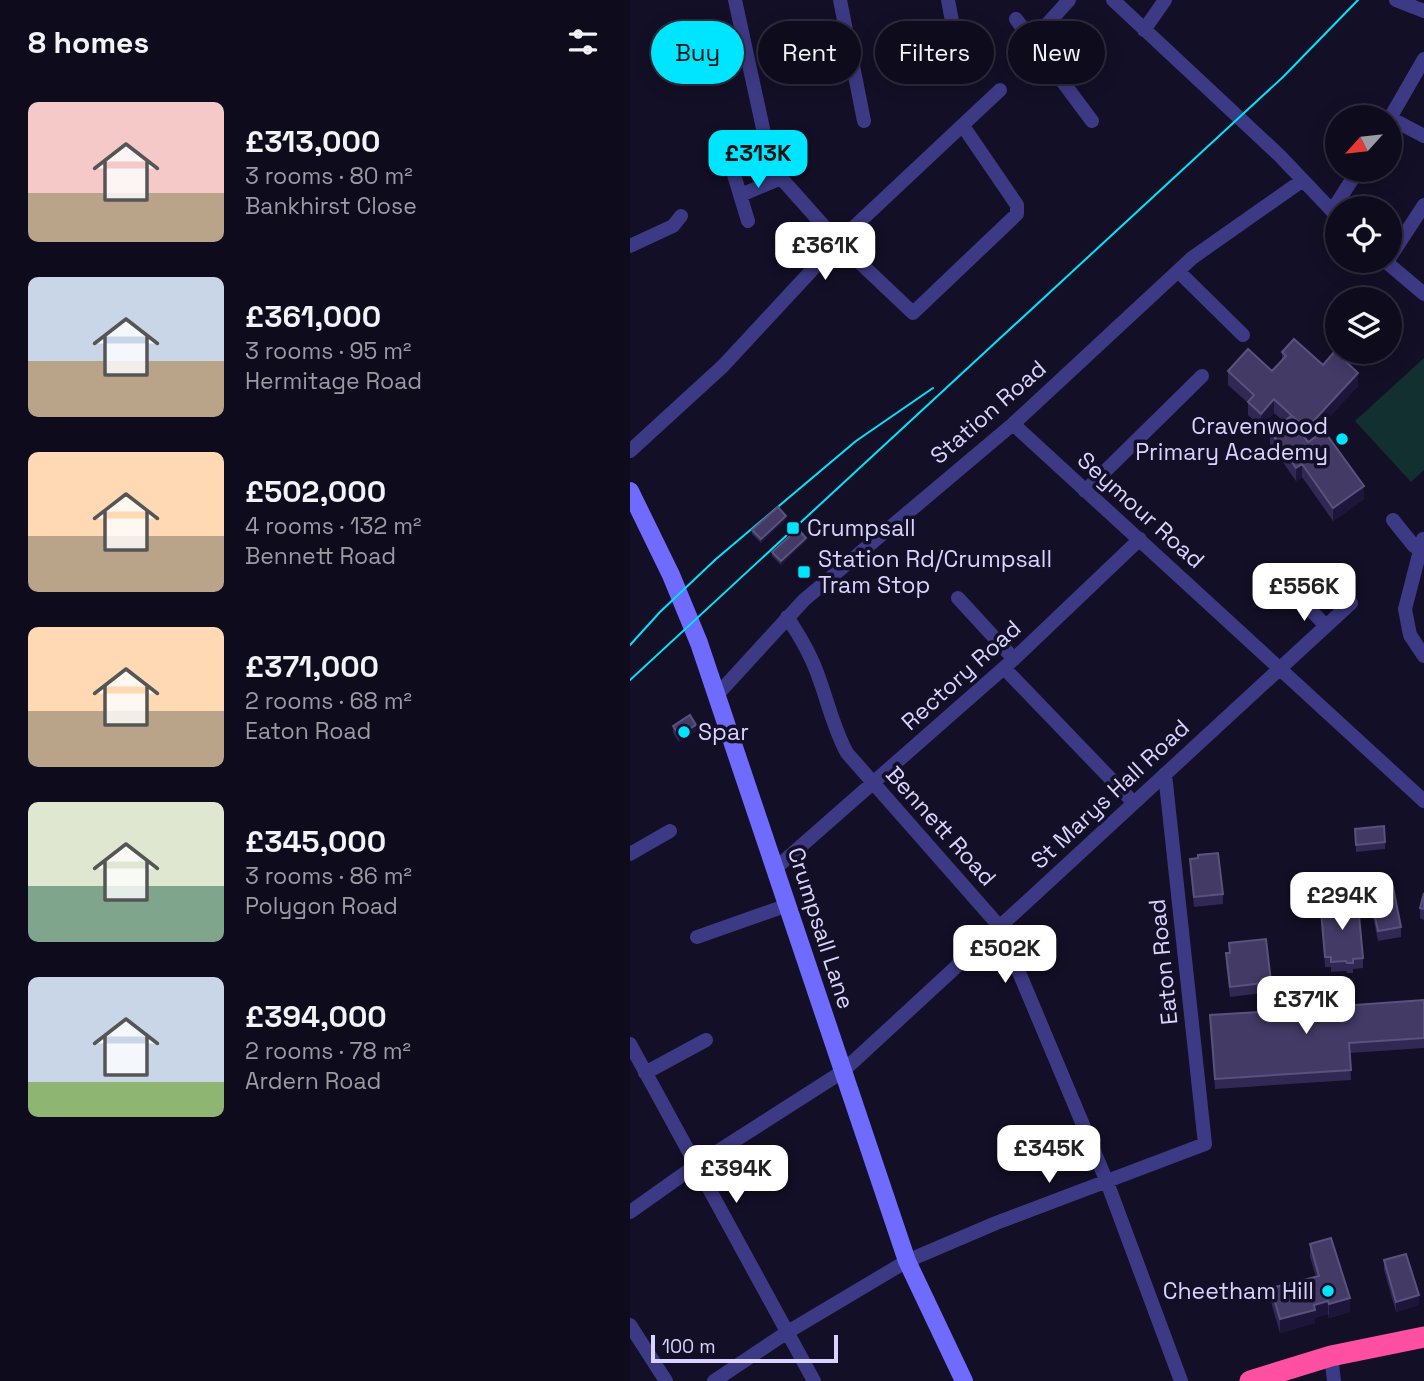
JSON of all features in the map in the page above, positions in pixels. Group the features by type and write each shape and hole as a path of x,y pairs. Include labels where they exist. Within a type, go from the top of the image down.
{"highway":[{"path":"1250,1381 1331,1356 1424,1337"}],"street":[{"path":"735,0 764,133 781,178 838,242 913,313 1017,214 1017,205 963,126"},
{"path":"840,0 864,121"},
{"path":"948,0 952,21"},
{"path":"1050,21 1069,0"},
{"path":"1113,0 1279,155 1325,203"},
{"path":"1144,30 1165,0"},
{"path":"1396,0 1424,11"},
{"path":"1398,105 1423,64"},
{"path":"1064,84 1092,121"},
{"path":"630,451 723,366 838,242 1000,90"},
{"path":"1402,124 1424,136"},
{"path":"732,168 748,221"},
{"path":"741,195 781,178"},
{"name":"Station Road","path":"717,695 787,617 854,556 1013,424 1178,271 1303,180"},
{"path":"1402,239 1424,205"},
{"path":"630,246 673,226 681,216"},
{"path":"1178,271 1243,335"},
{"path":"1401,273 1424,294"},
{"path":"1085,491 1202,376"},
{"name":"Seymour Road","path":"1013,424 1424,801"},
{"name":"Crumpsall Lane","path":"632,500 671,575 710,674 907,1261 964,1381"},
{"path":"1393,520 1416,544 1405,609 1410,635 1424,656"},
{"name":"Rectory Road","path":"776,868 1009,663 1140,539"},
{"path":"958,598 1009,663 1134,803"},
{"path":"1300,598 1326,626"},
{"name":"St Marys Hall Road","path":"630,1212 695,1166 842,1072 1351,603"},
{"name":"Bennett Road","path":"787,617 819,678 835,730 847,753 1000,927 1107,1182 1181,1381"},
{"name":"Eaton Road","path":"1107,1182 1205,1144 1166,774"},
{"path":"630,854 670,831"},
{"path":"697,937 788,905"},
{"path":"645,1073 706,1040"},
{"path":"630,1044 814,1381"},
{"path":"714,1381 786,1333 907,1261 996,1223 1107,1182"},
{"path":"630,1325 666,1381"},
{"path":"1331,1356 1334,1381"}],"green space":[{"path":"1424,358 1424,470 1411,482 1355,421"}],"building":[{"path":"1294,339 1323,365 1325,363 1349,364 1358,373 1306,429 1274,399 1261,414 1248,402 1254,395 1228,371 1248,349 1272,371 1286,356 1282,352"},
{"path":"1290,417 1308,442 1324,431 1364,486 1333,508 1302,464 1296,468 1270,431"},
{"path":"778,507 786,516 761,539 752,530"},
{"path":"798,529 806,538 781,561 772,552"},
{"path":"690,715 696,725 679,735 673,726"},
{"path":"1384,826 1385,842 1356,845 1355,829"},
{"path":"1218,853 1223,894 1194,897 1190,859 1198,858 1198,855"},
{"path":"1393,887 1401,927 1378,931 1370,892"},
{"path":"1424,893 1424,909 1420,908"},
{"path":"1353,900 1354,906 1358,905 1363,958 1353,959 1353,963 1331,962 1331,957 1325,957 1321,911 1326,910 1326,905 1337,904 1337,901"},
{"path":"1266,939 1271,982 1230,987 1226,953 1230,953 1229,943"},
{"path":"1312,998 1313,1008 1424,1000 1424,1038 1349,1043 1351,1070 1215,1079 1210,1015 1276,1011 1275,1001"},
{"name":"Cheetham Hill","path":"1331,1238 1350,1298 1314,1305 1315,1310 1280,1319 1271,1288 1319,1276 1310,1244"},
{"path":"1406,1254 1419,1295 1396,1302 1384,1260"}],"tram line":[{"path":"630,680 1283,77 1358,0"},
{"path":"630,645 660,612 716,559 856,441 933,388"}],"place":[{"name":"Cravenwood Primary Academy","path":"1342,439"},
{"name":"Crumpsall","path":"793,528"},
{"name":"Station Rd/Crumpsall Tram Stop","path":"804,572"},
{"name":"Spar","path":"684,732"},
{"name":"Cheetham Hill","path":"1328,1291"}]}
